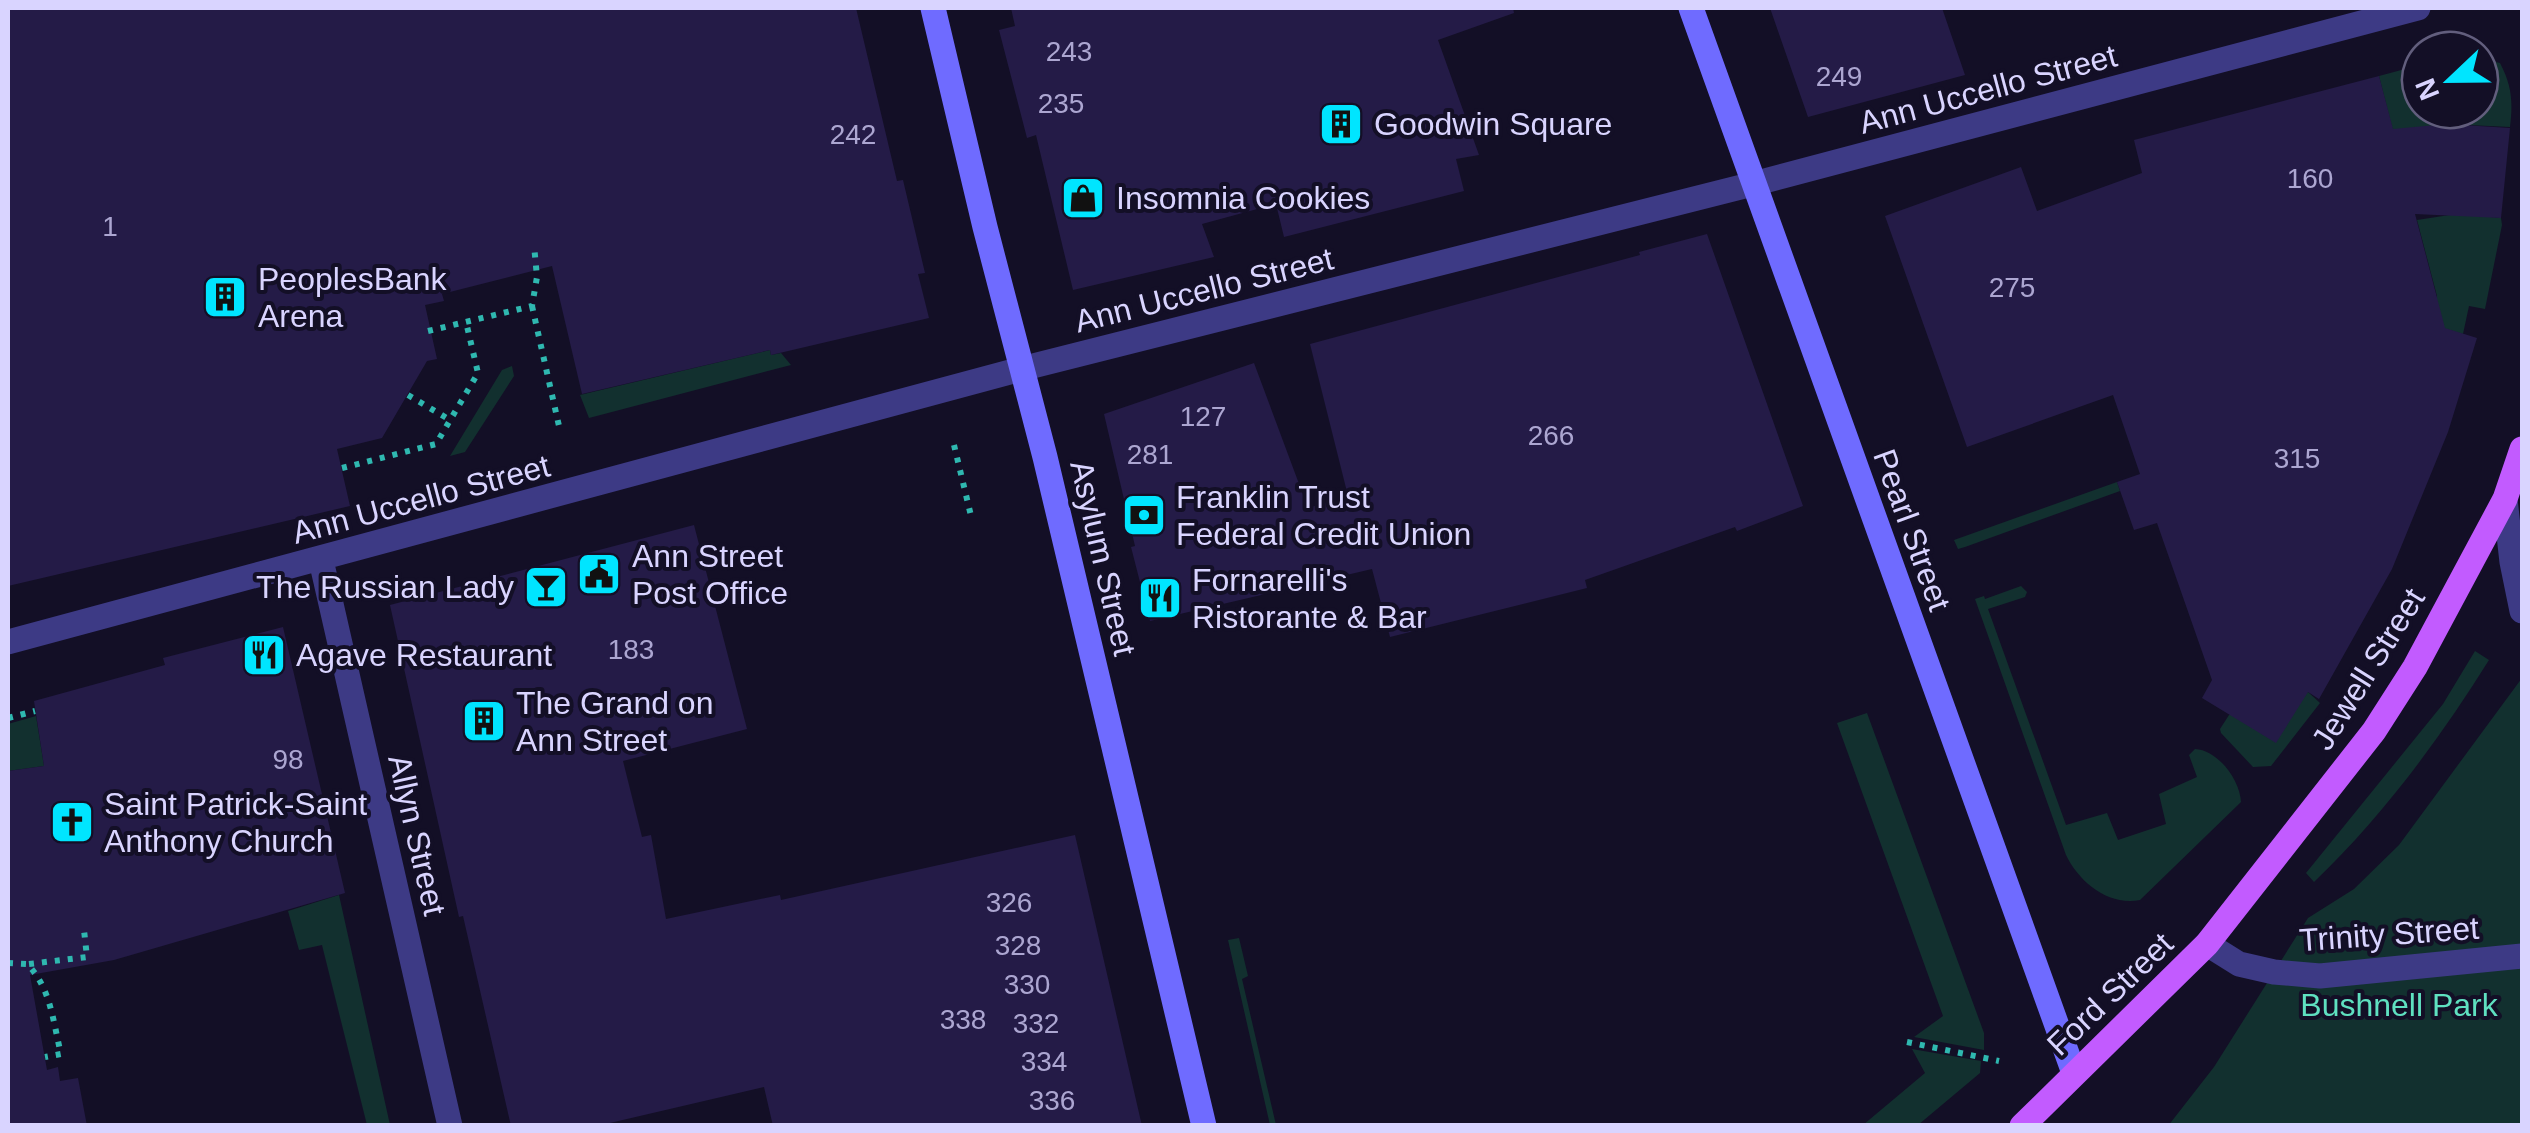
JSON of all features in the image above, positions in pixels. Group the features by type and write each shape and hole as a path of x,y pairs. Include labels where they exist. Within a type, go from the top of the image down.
{"main road":[{"name":"Asylum Street","path":"934,8 1204,1126"},
{"name":"Pearl Street","path":"1692,8 2074,1074"},
{"name":"Jewell Street","path":"2238,906 2374,731 2415,667 2505,498 2522,449"},
{"name":"Ford Street","path":"2022,1126 2208,944 2238,906"}],"street":[{"name":"Ann Uccello Street","path":"8,642 1022,370 1753,184 2418,8"},
{"path":"2505,498 2522,611"},
{"name":"Allyn Street","path":"320,560 450,1126"},
{"name":"Trinity Street","path":"2208,944 2239,964 2320,976 2522,956"}],"path":[{"path":"534,245 537,277 532,306 559,426"},
{"path":"428,331 532,306"},
{"path":"342,468 436,444 478,373 466,322"},
{"path":"408,394 450,420"},
{"path":"954,445 972,520"},
{"path":"8,718 36,711"},
{"path":"8,962 27,964 87,956 84,930"},
{"path":"27,964 46,994 61,1054 45,1057"},
{"path":"1907,1042 1999,1061"}],"green space":[{"path":"2500,63 2511,94 2510,127 2500,127"},
{"path":"2400,70 2401,130 2393,131 2379,76"},
{"path":"2456,214 2501,218 2502,225 2485,309 2469,306 2463,334 2423,322 2437,296 2417,220"},
{"path":"770,350 771,355 781,353 791,365 589,418 580,395"},
{"path":"512,366 514,376 465,452 450,456 502,370"},
{"path":"2117,482 2120,491 1965,547 1958,549 1954,540"},
{"path":"2021,586 2027,592 2025,597 1988,609 2066,825 2107,813 2118,840 2166,824 2159,794 2197,777 2189,755 2195,749 2219,760 2237,785 2241,802 2140,900 2117,899 2096,890 2066,855 1975,599"},
{"path":"2475,651 2489,660 2450,719 2386,804 2314,882 2306,873 2443,704"},
{"name":"Bushnell Park","path":"2522,678 2522,1125 2168,1126 2214,1067 2308,918 2354,889 2399,845"},
{"path":"2308,692 2320,703 2271,766 2253,767 2221,733 2229,715"},
{"path":"1867,713 1984,1033 1984,1050 1914,1037 1943,1016 1837,723"},
{"path":"36,716 44,766 8,771 8,724"},
{"path":"339,895 390,1125 367,1125 322,945 299,950 288,911"},
{"path":"1239,938 1248,976 1242,979 1276,1125 1270,1125 1228,940"},
{"path":"1912,1049 1981,1061 1980,1073 1918,1125 1863,1125 1925,1073"}],"building":[{"path":"8,8 856,8 897,181 903,180 925,273 918,274 929,318 582,394 552,266 442,294 444,301 425,305 437,359 427,361 382,438 337,449 350,506 8,586"},
{"path":"1011,8 1513,8 1514,13 1438,40 1479,155 1456,159 1464,191 1284,237 1276,204 1202,224 1214,257 1073,290 1036,135 1027,138 999,30 1015,26"},
{"path":"1770,8 1942,8 1965,75 1808,117"},
{"path":"2379,76 2393,129 2510,128 2501,218 2415,214 2445,328 2477,338 2448,432 2392,569 2319,699 2308,692 2276,743 2202,698 2212,680 2157,523 2134,530 2117,482 2140,474 2113,395 1967,447 1885,216 2021,167 2037,211 2142,173 2134,140"},
{"path":"1707,234 1803,506 1585,580 1587,588 1390,637 1372,569 1150,621 1104,414 1254,363 1308,508 1348,496 1310,344"},
{"path":"694,525 747,729 623,761 642,837 651,835 666,919 780,895 781,900 1075,835 1142,1126 773,1126 764,1087 597,1126 511,1126 463,916 459,917 390,605"},
{"path":"283,627 345,893 114,960 30,975 47,1070 58,1067 60,1081 78,1078 87,1126 8,1126 8,771 44,766 34,701 165,665 163,658"}],"place":[{"name":"Goodwin Square","path":"1341,124"},
{"name":"Insomnia Cookies","path":"1083,198"},
{"name":"PeoplesBank Arena","path":"225,297"},
{"name":"Franklin Trust Federal Credit Union","path":"1144,515"},
{"name":"Ann Street Post Office","path":"599,574"},
{"name":"The Russian Lady","path":"546,587"},
{"name":"Fornarelli's Ristorante & Bar","path":"1160,598"},
{"name":"Agave Restaurant","path":"264,655"},
{"name":"The Grand on Ann Street","path":"484,721"},
{"name":"Saint Patrick-Saint Anthony Church","path":"72,822"}]}
